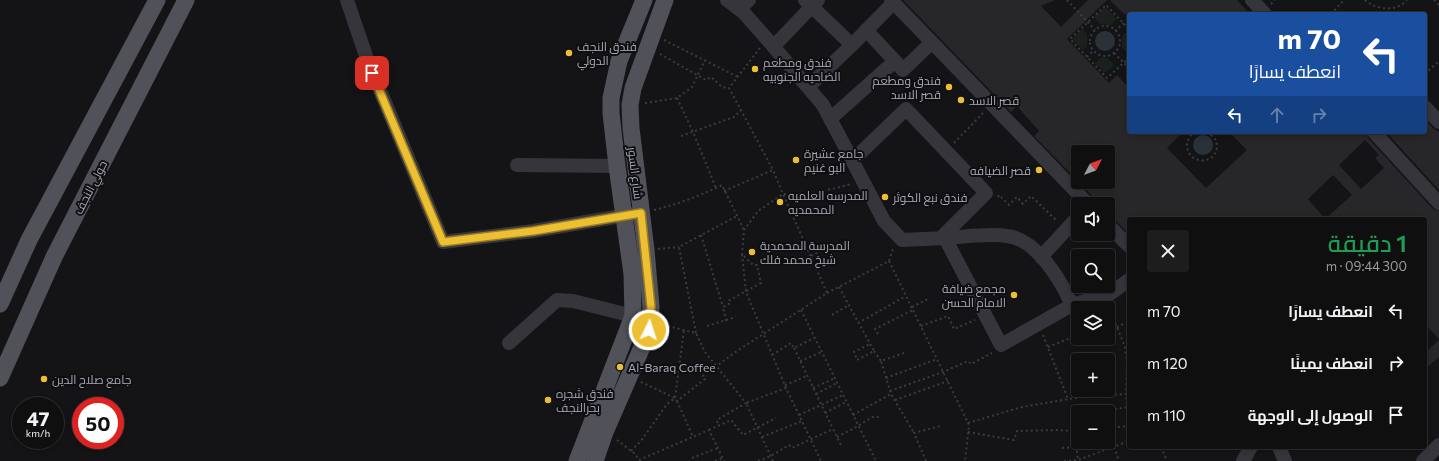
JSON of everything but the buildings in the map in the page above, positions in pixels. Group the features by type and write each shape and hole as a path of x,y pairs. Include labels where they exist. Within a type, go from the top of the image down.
{"main road":[{"path":"0,304 29,240 157,0"},
{"name":"حولي النجف","path":"0,378 54,257 186,0"},
{"name":"شارع السور","path":"577,461 634,316 632,274 617,166 611,112 611,98 613,82 619,61 644,0"},
{"name":"شارع السور","path":"595,461 605,432 649,330 651,307 646,250 631,128 630,105 633,88 665,0"},
{"path":"72,159 72,168 77,176 90,178 98,172"},
{"path":"53,196 60,191 69,191 77,197 79,208"}],"street":[{"path":"347,0 367,59 443,242 533,231 641,213"},
{"path":"727,0 744,5 771,42 823,106 884,221 902,240 1008,236 1018,238 1041,257 1055,273 1071,303"},
{"path":"1252,0 1263,12"},
{"path":"808,87 852,45 892,1 1081,197"},
{"path":"771,42 812,2 852,45"},
{"path":"866,30 903,70 932,42"},
{"path":"830,120 895,61"},
{"path":"852,161 906,109 986,193 943,238"},
{"path":"1427,109 1439,122"},
{"path":"1376,134 1439,203"},
{"path":"517,165 617,166"},
{"path":"1041,257 1071,224"},
{"path":"1115,232 1127,244"},
{"path":"943,238 1001,345 1039,325 1071,306"},
{"path":"1085,301 1111,293 1127,281"},
{"path":"509,343 557,300 572,301 634,316"},
{"path":"1423,461 1439,445"},
{"path":"1242,461 1251,449"},
{"path":"1280,449 1285,461"}],"path":[{"path":"1067,0 1095,30"},
{"path":"1333,12 1344,0"},
{"path":"1365,0 1378,8 1399,6 1408,0"},
{"path":"1434,0 1439,5"},
{"path":"1127,27 1106,5 1070,39 1107,78 1127,60"},
{"path":"1116,31 1124,23"},
{"path":"1106,26 1116,31 1120,40 1118,49 1114,53 1101,56 1093,52 1090,36 1095,30 1106,26"},
{"path":"650,41 705,60 738,77"},
{"path":"650,41 698,76 706,80 711,77 722,86 729,88 773,170 827,293"},
{"path":"729,88 771,42"},
{"path":"1087,57 1093,52"},
{"path":"1114,53 1127,66"},
{"path":"630,105 677,98 692,87 705,60"},
{"path":"1427,72 1439,61"},
{"path":"677,98 716,188"},
{"path":"946,151 992,104"},
{"path":"681,136 734,117 741,110"},
{"path":"1192,134 1188,141 1188,151 1195,159 1204,161 1212,157 1217,149 1216,140 1210,134"},
{"path":"724,191 773,170"},
{"path":"744,230 758,211 783,194 811,194 863,182"},
{"path":"641,213 673,205 722,185 744,230 742,254 746,292 786,388 821,461"},
{"path":"986,193 994,201 999,195 1009,205 1017,197 1023,204 1031,196 1066,229"},
{"path":"646,250 679,247 737,216"},
{"path":"701,235 726,321"},
{"path":"703,376 736,351 764,335 827,293 889,261 898,236"},
{"path":"679,247 696,333 705,352 746,403 773,461"},
{"path":"786,263 794,259 796,263 819,252"},
{"path":"723,307 729,304 728,302 761,283 757,265 753,265 742,254"},
{"path":"889,261 969,425 965,461"},
{"path":"839,287 881,362 891,394 914,433 926,461"},
{"path":"1104,295 1125,347 1127,356"},
{"path":"858,323 906,296"},
{"path":"878,334 875,329 928,299"},
{"path":"832,315 849,306"},
{"path":"801,310 876,461"},
{"path":"707,326 726,321 736,316"},
{"path":"921,326 948,316 954,330 985,316"},
{"path":"650,322 696,333"},
{"path":"1117,327 1125,323"},
{"path":"1039,325 1068,399"},
{"path":"631,451 641,441 667,404 675,398 684,330"},
{"path":"794,348 815,338"},
{"path":"1048,347 1071,338"},
{"path":"772,356 791,344 842,447"},
{"path":"870,344 854,352 857,360 874,351"},
{"path":"890,391 943,372 968,360 971,364 992,353 990,350 1001,345"},
{"path":"800,362 822,352"},
{"path":"881,362 904,354"},
{"path":"886,378 937,359"},
{"path":"677,401 706,379 697,371 686,366 683,371 678,369"},
{"path":"785,385 807,376"},
{"path":"629,377 675,398 693,437"},
{"path":"1115,409 1127,407 1127,377"},
{"path":"813,388 835,378"},
{"path":"894,400 948,381"},
{"path":"816,394 837,383"},
{"path":"718,426 716,420 746,403 786,388"},
{"path":"852,415 891,394"},
{"path":"968,423 1022,407 1081,397 1126,394"},
{"path":"799,415 843,395"},
{"path":"825,413 846,402"},
{"path":"837,437 872,417 879,417"},
{"path":"605,432 631,451 639,461 731,420 743,435 776,418"},
{"path":"762,437 802,421"},
{"path":"914,433 940,426"},
{"path":"1115,427 1127,426"},
{"path":"758,461 771,456 789,445 792,448 833,429"},
{"path":"709,430 724,461"},
{"path":"968,432 1014,440 1017,432 1071,431"},
{"path":"1115,447 1127,442"},
{"path":"1062,448 1071,447"},
{"path":"692,458 718,448"},
{"path":"1076,449 1076,460"},
{"path":"1064,461 1076,460 1108,449"},
{"path":"1115,449 1119,461"},
{"path":"1162,449 1167,461"},
{"path":"715,461 723,458"}],"shaded area":[{"path":"1105,7 1117,19 1111,25 1100,24 1094,17"},
{"path":"1082,29 1087,34 1087,46 1083,50 1072,39"},
{"path":"1105,31 1112,34 1115,41 1112,48 1105,51 1098,48 1095,41 1098,34"},
{"path":"1127,31 1127,53 1122,47 1122,36"},
{"path":"1100,58 1108,58 1114,65 1105,73 1095,63"},
{"path":"1203,135 1210,138 1213,145 1210,152 1203,155 1196,152 1193,145 1196,138"}],"place":[{"name":"فندق النجف الدولي","path":"569,53"},
{"name":"فندق ومطعم الضاحيه الجنوبيه","path":"755,69"},
{"name":"فندق ومطعم قصر الاسد","path":"949,87"},
{"name":"قصر الاسد","path":"961,100"},
{"name":"جامع عشيرة البو غنيم","path":"796,160"},
{"name":"قصر الضيافه","path":"1039,170"},
{"name":"فندق نبع الكوثر","path":"885,197"},
{"name":"المدرسه العلمیه المحمدیه","path":"780,202"},
{"name":"المدرسة المحمدية شيخ محمد فلك","path":"752,252"},
{"name":"مجمع ضيافة الامام الحسن","path":"1014,295"},
{"name":"Al-Baraq Coffee","path":"620,367"},
{"name":"جامع صلاح الدين","path":"44,379"},
{"name":"فندق شجره بحرالنجف","path":"548,400"}],"route":[{"path":"372,73 443,242 533,231 641,213 651,307 649,330"}]}
